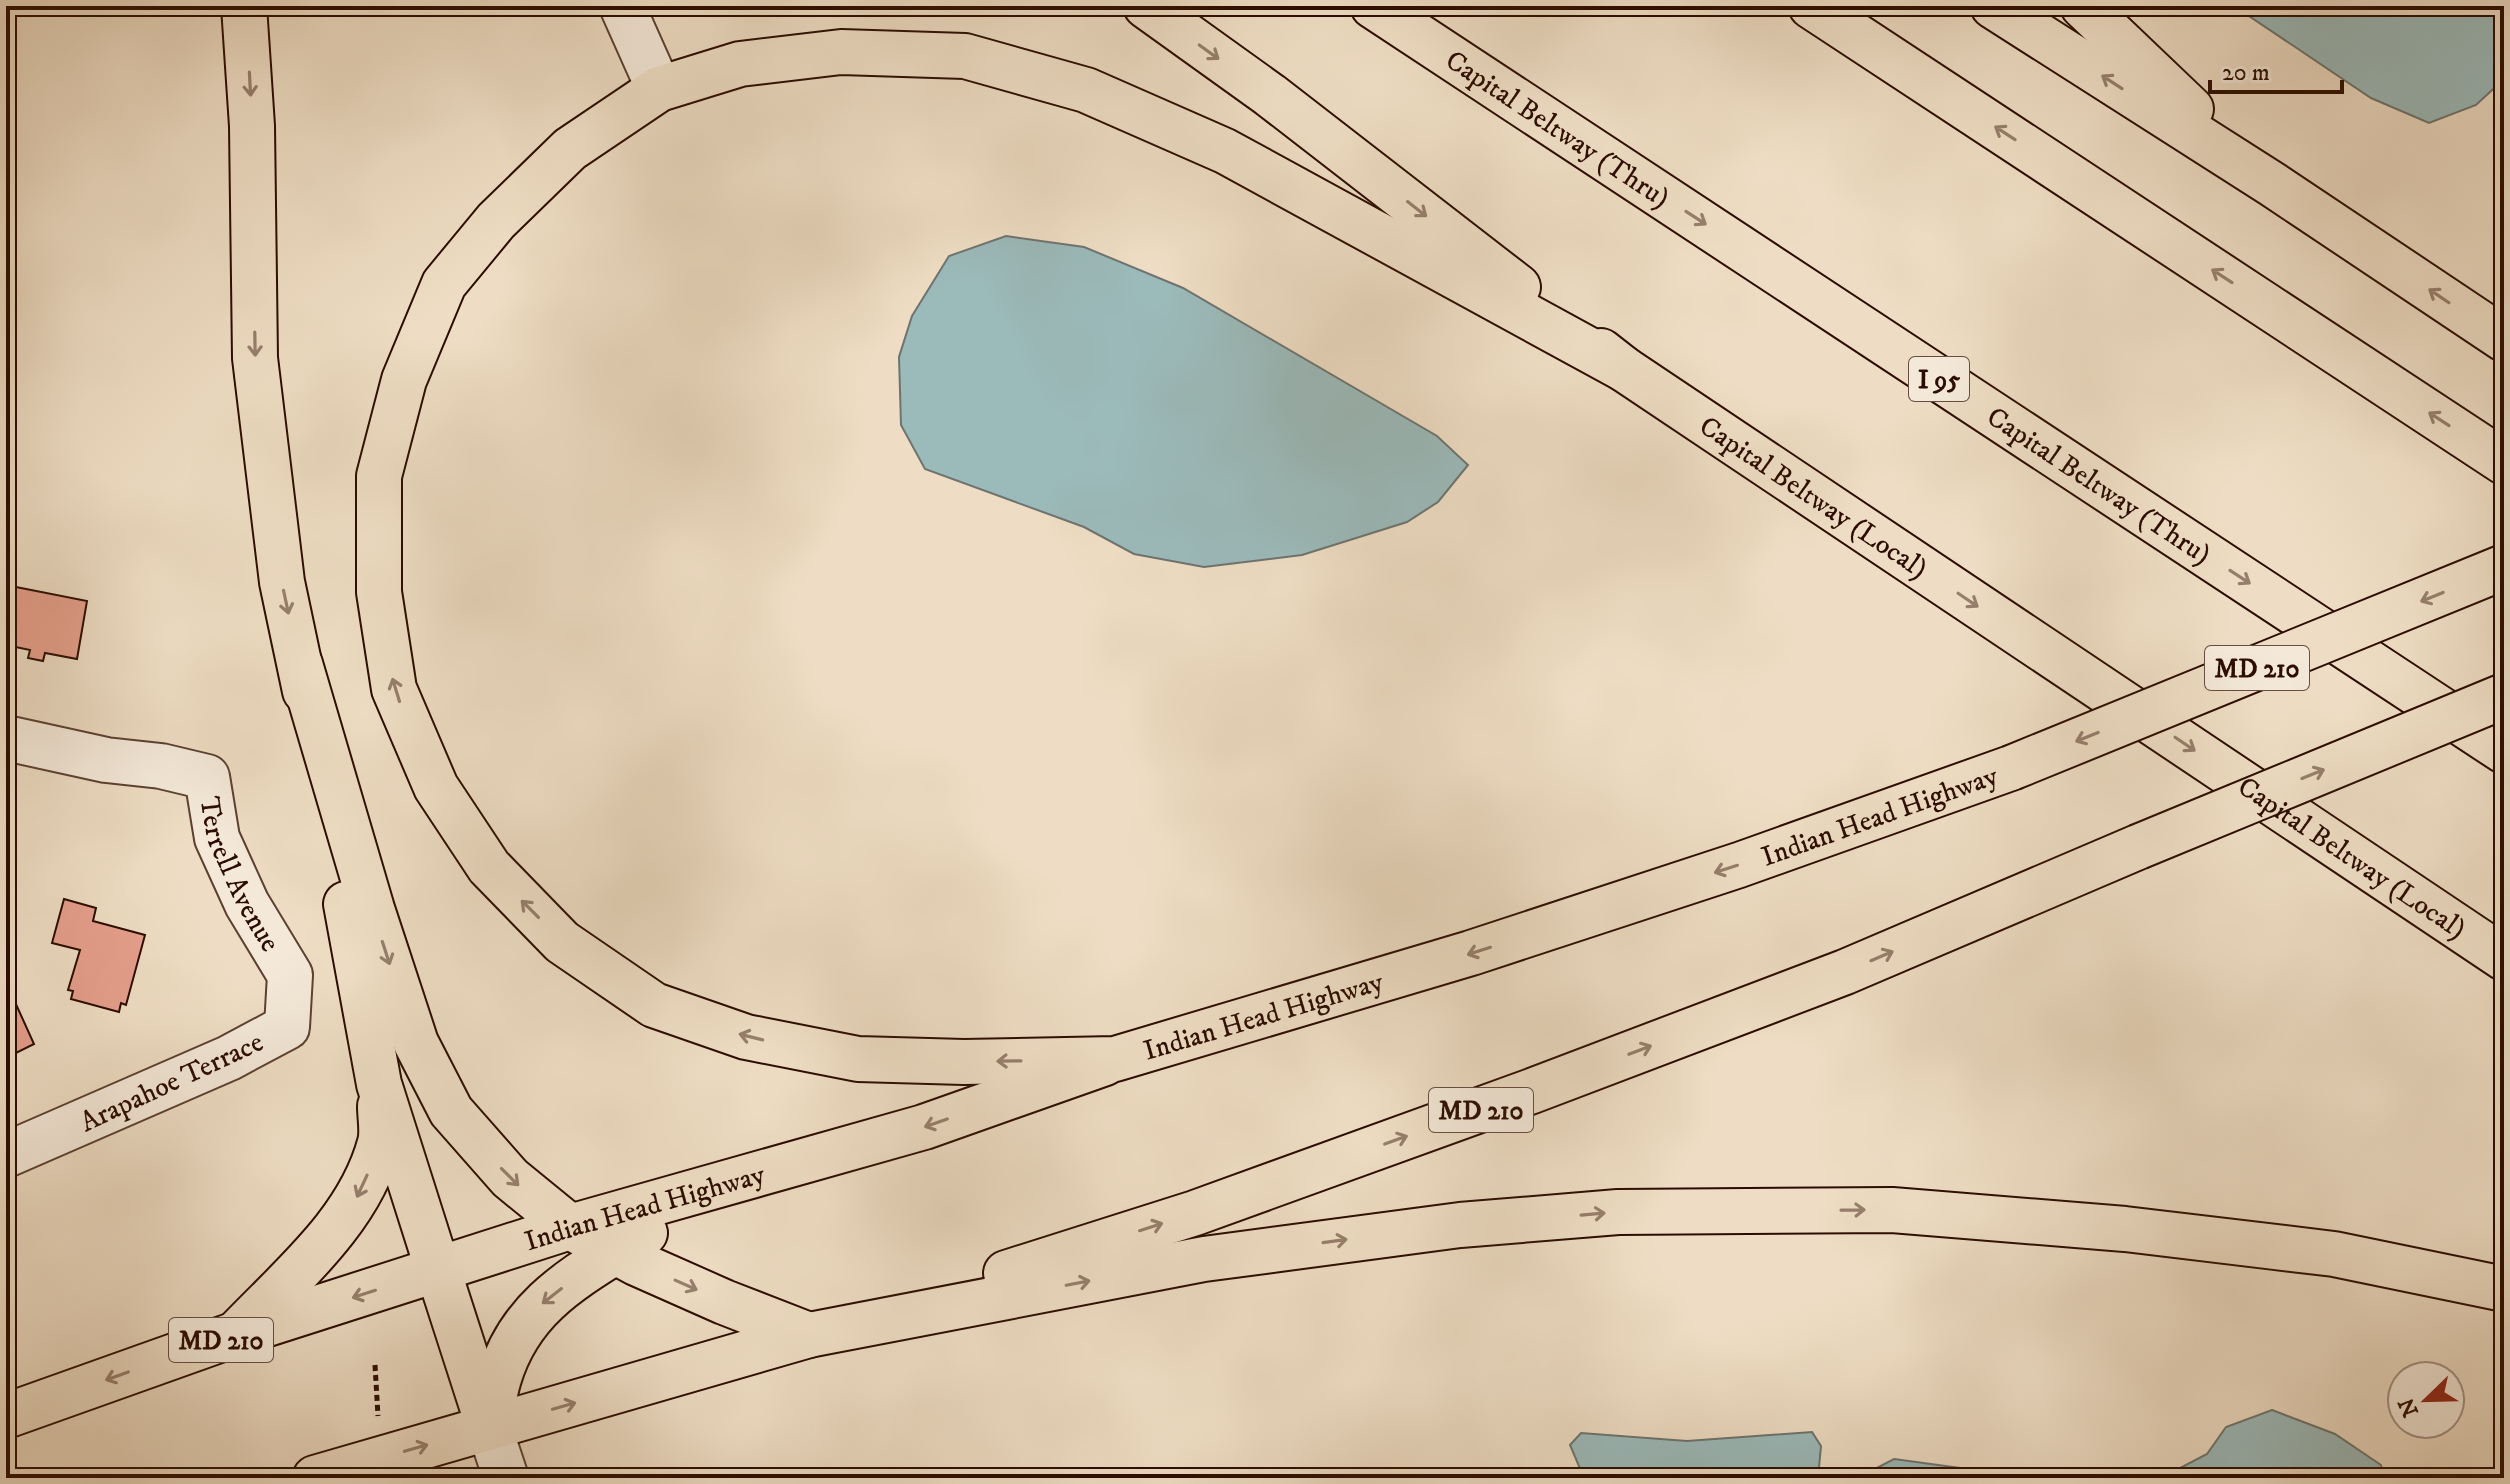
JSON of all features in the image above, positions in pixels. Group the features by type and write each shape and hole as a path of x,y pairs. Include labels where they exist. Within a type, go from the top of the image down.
{"main road":[{"path":"244,6 252,126 255,358 276,540 379,1084 489,1427"},
{"name":"Capital Beltway (Local)","path":"1146,6 1270,95 1624,369 2504,958"},
{"name":"Capital Beltway (Thru)","path":"1373,6 2504,751"},
{"path":"1811,6 2504,462"},
{"path":"1993,6 2272,184 2504,339"},
{"path":"2083,6 2272,184"},
{"path":"1115,1059 964,1062 858,1059 746,1037 654,1005 562,942 489,867 436,787 394,689 379,592 379,476 404,380 444,284 496,221 570,149 659,89 740,64 841,52 965,56 1086,90 1225,151 1624,369"},
{"name":"Indian Head Highway","path":"6,1416 236,1334 570,1227 924,1127 1115,1059 1486,949 1739,865 2011,768 2504,568"},
{"path":"300,664 372,909 416,1043 451,1111 510,1178 570,1227 724,1302 809,1335 1204,1259 1460,1225 1618,1212 1892,1210 2125,1229 2334,1254 2504,1289"},
{"name":"MD 210","path":"315,1478 809,1335 1195,1213 1532,1091 1845,972 2504,696"},
{"path":"236,1334 348,1215 381,1141 379,1084"},
{"path":"489,1427 498,1379 513,1342 528,1319 562,1288 721,1184"}],"street":[{"path":"622,6 659,89"},
{"name":"Terrell Avenue","path":"6,738 106,760 161,766 207,777 217,838 247,904 290,975"},
{"name":"Arapahoe Terrace","path":"6,1155 229,1058 287,1027 290,975"},
{"path":"489,1427 506,1478"}],"path":[{"path":"375,1365 378,1421"}],"water":[{"path":"2234,6 2504,6 2504,79 2476,105 2429,123 2371,98"},
{"path":"1006,236 1084,247 1183,288 1437,436 1468,465 1438,502 1407,522 1302,555 1204,567 1134,554 1084,527 925,469 901,425 899,357 912,316 949,256"},
{"path":"2272,1410 2335,1434 2381,1465 2384,1478 2113,1478 2165,1476 2207,1454 2226,1427"},
{"path":"1812,1432 1821,1446 1818,1478 1584,1478 1570,1445 1581,1433 1687,1441"},
{"path":"1894,1459 2034,1478 1863,1478"}],"building":[{"path":"16,587 87,601 77,659 45,653 43,661 28,658 30,650 6,645 13,604 6,603 6,596 7,592 15,594"},
{"path":"64,899 96,908 93,921 145,935 126,1005 121,1003 119,1012 71,999 73,991 68,990 80,950 52,943"},
{"path":"10,991 34,1044 6,1058 6,993"}]}
